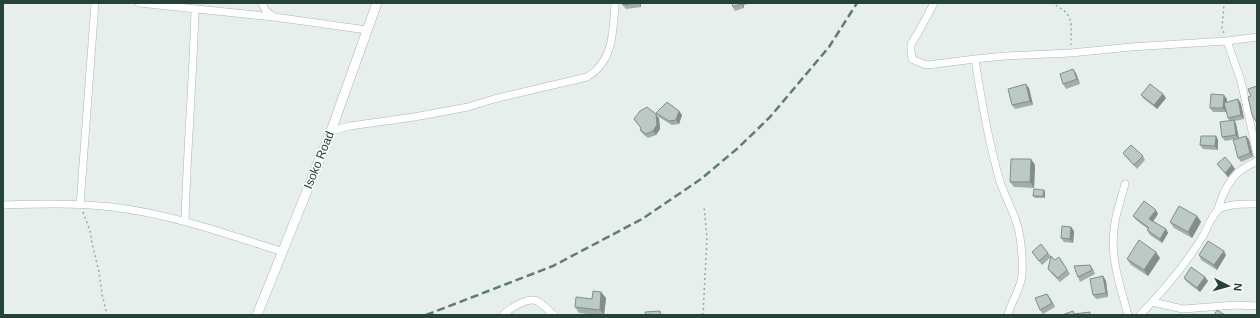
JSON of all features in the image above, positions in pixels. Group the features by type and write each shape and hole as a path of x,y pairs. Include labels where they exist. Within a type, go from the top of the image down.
{"street":[{"path":"80,205 95,3"},
{"path":"140,3 274,17 367,30"},
{"path":"262,3 266,11 274,17"},
{"name":"Isoko Road","path":"257,315 331,131 377,3"},
{"path":"331,131 350,126 414,117 468,107 494,99 587,77 595,72 609,53 613,31 615,3"},
{"path":"934,3 911,44 912,59 928,65 1005,56 1071,53 1131,47 1227,41 1257,37"},
{"path":"185,221 195,9"},
{"path":"1227,41 1241,81 1257,154"},
{"path":"975,59 979,90 995,163 1004,193 1016,222 1020,240 1022,267 1021,280 1008,315"},
{"path":"1140,315 1170,281 1199,242 1218,210 1221,197 1233,179 1240,171 1257,161"},
{"path":"1125,184 1114,228 1113,241 1115,261 1128,315"},
{"path":"3,205 56,203 112,207 146,212 185,221 283,252"},
{"path":"1218,210 1233,205 1257,204"},
{"path":"503,315 508,310 526,301 533,300 539,302 554,315"},
{"path":"1152,302 1183,309 1236,305 1257,306"}],"path":[{"path":"1051,3 1067,12 1071,20 1071,53"},
{"path":"1224,3 1222,28 1227,41"},
{"path":"80,205 90,231 103,299 108,315"},
{"path":"703,315 707,238 704,206"}],"building":[{"path":"621,3 637,3 623,5"},
{"path":"732,3 741,3 741,4 733,7"},
{"path":"1073,69 1077,79 1063,84 1060,74"},
{"path":"1026,84 1030,101 1012,105 1008,89"},
{"path":"1150,84 1163,94 1154,105 1141,95"},
{"path":"1257,86 1257,123 1252,115 1248,97 1251,96 1248,89"},
{"path":"1211,94 1224,95 1223,108 1210,108"},
{"path":"1238,99 1241,115 1228,118 1224,103"},
{"path":"667,102 679,111 676,120 669,121 656,113"},
{"path":"647,107 656,114 657,125 653,131 646,134 640,130 641,128 634,119 640,111"},
{"path":"1234,120 1236,135 1222,137 1220,122"},
{"path":"1201,136 1216,136 1215,146 1200,145"},
{"path":"1246,136 1250,153 1238,158 1236,146 1233,140"},
{"path":"1131,145 1143,156 1134,165 1123,153"},
{"path":"1225,157 1232,165 1225,173 1217,164"},
{"path":"1011,159 1031,159 1030,182 1010,182"},
{"path":"1034,189 1044,190 1043,196 1033,196"},
{"path":"1144,201 1156,210 1149,219 1166,229 1160,239 1147,230 1149,228 1133,216"},
{"path":"1179,206 1197,216 1188,232 1170,222"},
{"path":"1062,226 1071,227 1070,239 1061,238"},
{"path":"1139,240 1156,252 1144,270 1127,259"},
{"path":"1208,241 1224,251 1214,265 1199,255"},
{"path":"1041,244 1048,253 1039,261 1032,252"},
{"path":"1051,256 1055,260 1059,257 1067,270 1058,278 1048,269"},
{"path":"1090,265 1092,270 1078,277 1074,266"},
{"path":"1191,267 1205,277 1197,288 1184,278"},
{"path":"1103,276 1106,293 1093,295 1090,279"},
{"path":"593,291 601,292 600,310 575,307 576,297 592,299"},
{"path":"1047,294 1052,303 1040,310 1035,298"},
{"path":"1217,310 1225,315 1214,315"},
{"path":"660,311 661,315 646,315 645,312"},
{"path":"1073,311 1074,314 1090,312 1090,315 1062,315"}],"railway":[{"path":"426,315 553,266 642,219 701,179 738,148 770,117 829,47 857,3"}]}
